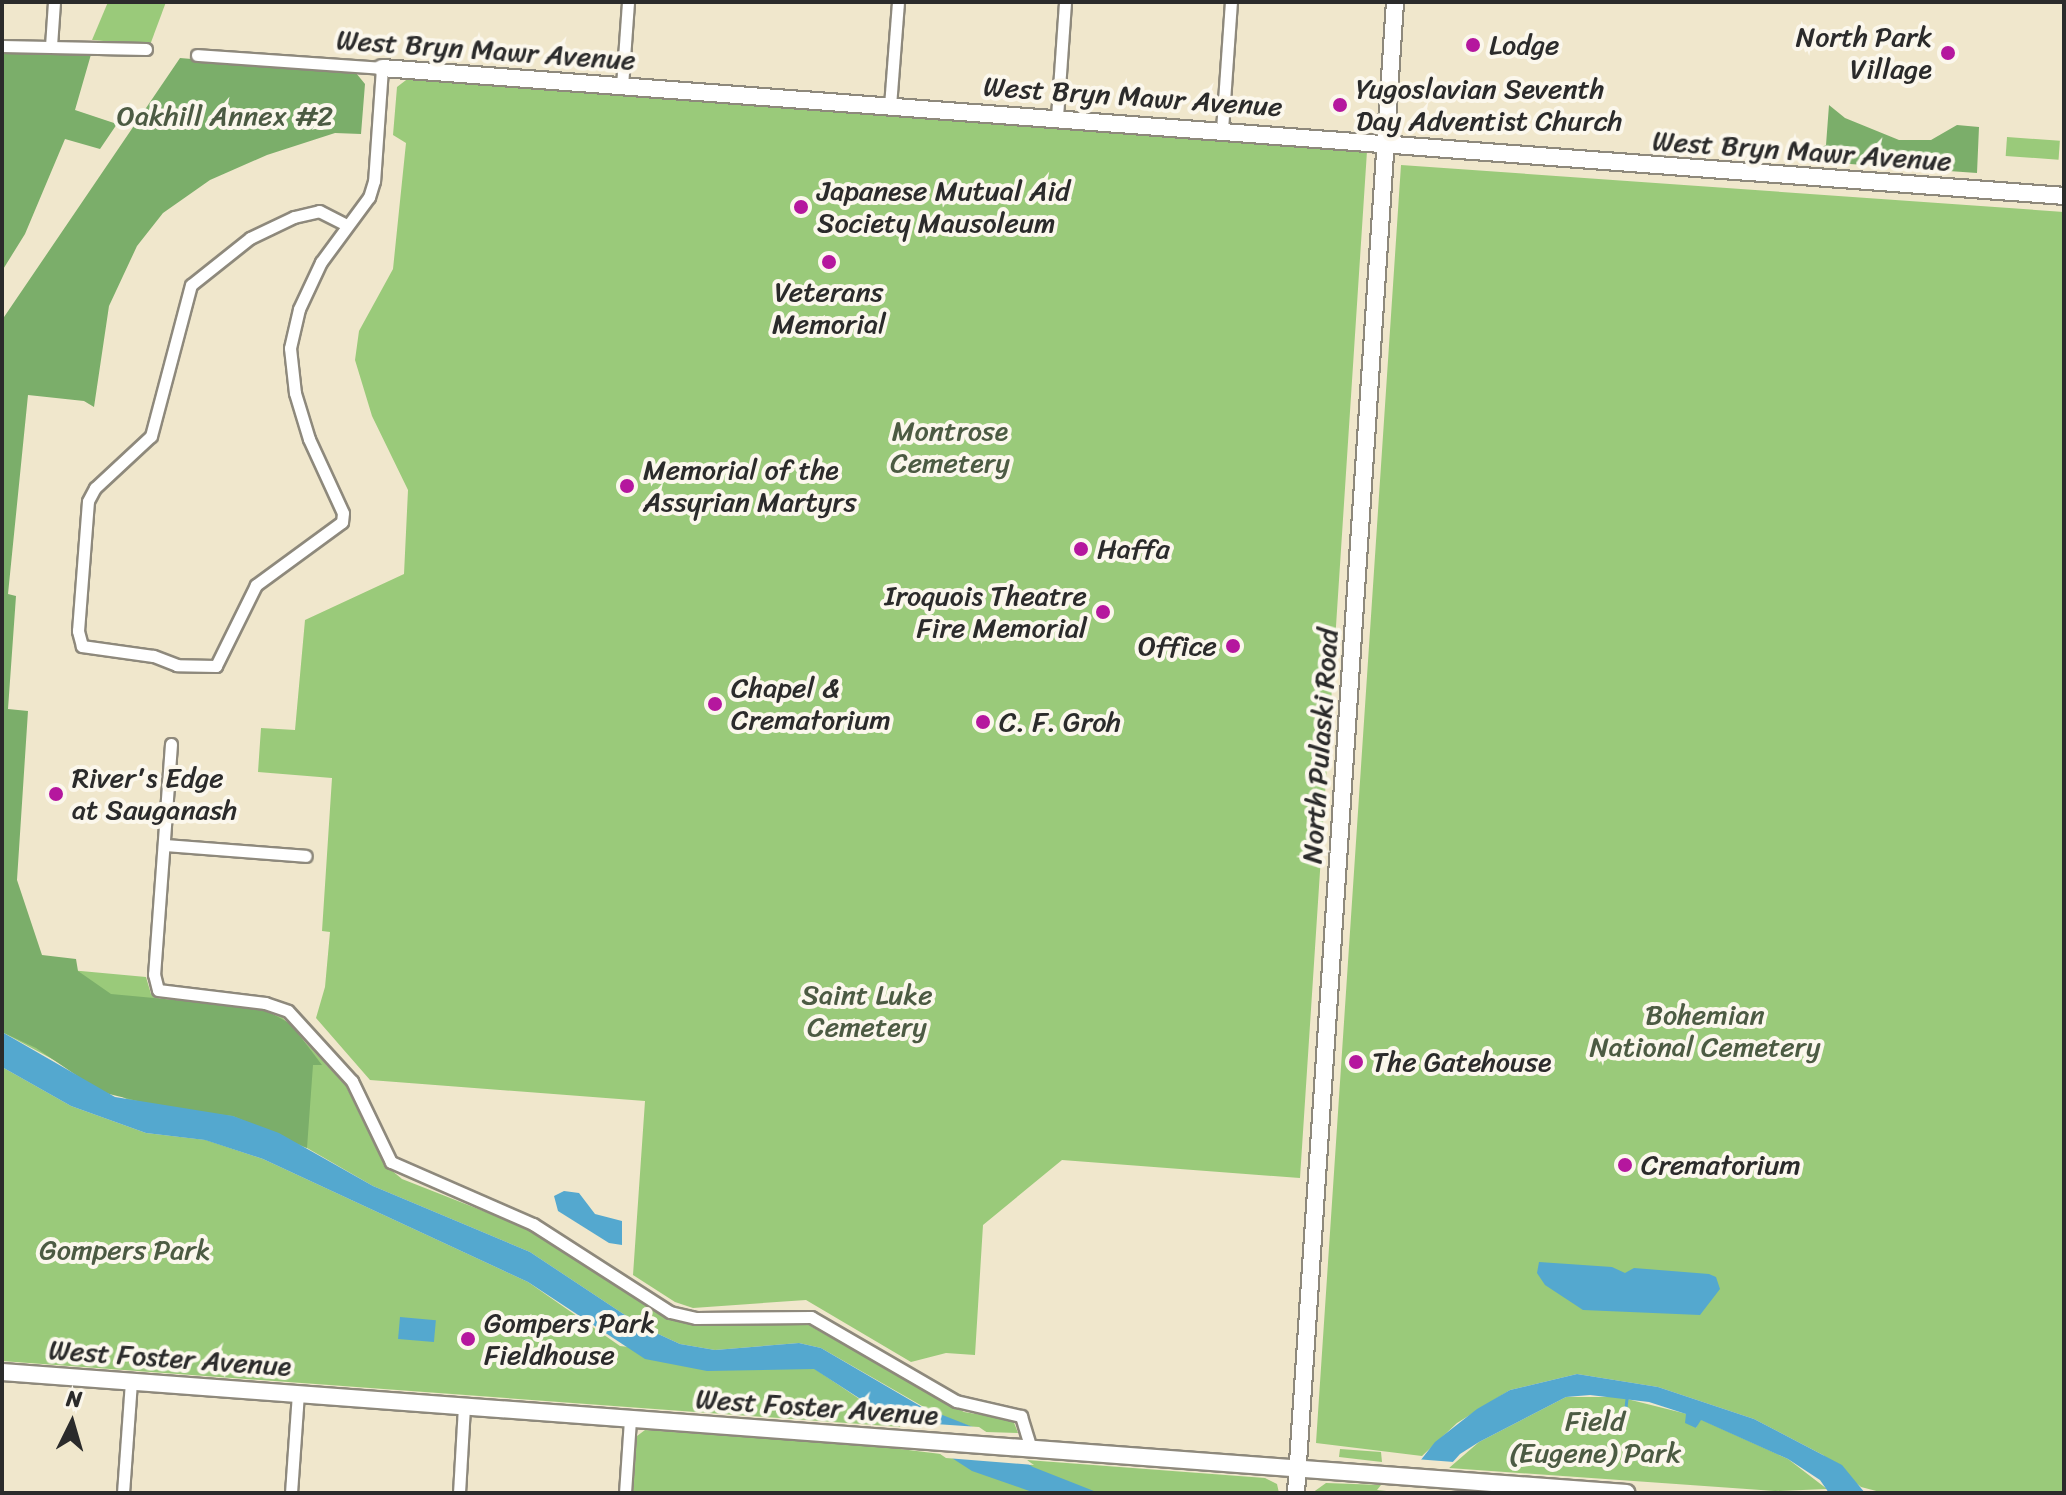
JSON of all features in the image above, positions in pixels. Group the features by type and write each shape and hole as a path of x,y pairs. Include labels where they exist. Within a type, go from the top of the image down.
{"main road":[{"name":"North Pulaski Road","path":"1296,1493 1395,2"},
{"name":"West Bryn Mawr Avenue","path":"382,68 2064,196"},
{"name":"West Foster Avenue","path":"2,1372 1627,1493"}],"street":[{"path":"51,46 54,2"},
{"path":"622,86 628,2"},
{"path":"890,106 898,2"},
{"path":"1057,117 1065,2"},
{"path":"1222,130 1231,2"},
{"path":"2,46 146,49"},
{"name":"West Bryn Mawr Avenue","path":"197,55 382,68"},
{"path":"345,224 319,211 294,217 250,238 191,285 151,436 95,488 88,501 78,631 82,646 153,656 177,665 216,666 256,585 342,522 343,513 309,439 295,393 290,348 299,309 345,224 369,197 374,181 382,68"},
{"path":"171,744 154,974 158,990 265,1003 288,1011 352,1081 391,1162 533,1224 683,1317 811,1317 956,1401 1021,1416 1031,1449"},
{"path":"164,845 306,856"},
{"path":"123,1493 131,1381"},
{"path":"291,1493 298,1394"},
{"path":"459,1493 464,1406"},
{"path":"625,1493 630,1419"}],"green space":[{"path":"108,2 166,2 150,45 92,40"},
{"path":"52,48 92,51 75,110 117,124 100,149 65,139 25,234 2,271 2,51"},
{"name":"Oakhill Annex #2","path":"180,58 356,73 365,84 361,134 335,133 267,155 210,180 163,213 137,246 109,306 94,407 84,401 28,395 8,594 16,596 8,709 28,711 17,880 42,955 76,959 78,971 111,994 262,1008 291,1024 322,1065 313,1065 307,1148 233,1116 170,1109 101,1092 36,1048 2,1032 2,320"},
{"name":"Montrose Cemetery","path":"410,77 1367,151 1300,1178 1062,1160 983,1225 975,1355 946,1353 911,1362 806,1300 693,1308 675,1302 633,1275 645,1101 370,1080 316,1018 325,987 330,932 322,931 332,778 258,772 261,728 295,730 305,620 404,574 408,490 372,416 355,360 359,331 393,269 406,143 393,135 397,87"},
{"path":"1829,105 1845,118 1899,140 1931,140 1957,125 1979,127 1977,173 1822,162 1816,150 1826,145"},
{"path":"2007,137 2060,141 2059,160 2006,156"},
{"name":"Bohemian National Cemetery","path":"1401,165 2064,212 2064,1493 1884,1493 1861,1487 1823,1455 1754,1419 1658,1387 1577,1374 1510,1390 1457,1423 1422,1456 1316,1443"},
{"path":"2,941 59,969 146,977 151,994 160,999 281,1016 346,1086 384,1164 402,1179 524,1227 673,1320 695,1325 805,1323 964,1412 1013,1420 1018,1433 986,1432 936,1414 821,1348 799,1343 715,1350 680,1344 643,1327 530,1252 373,1186 307,1148 203,1111 132,1102 2,1032"},
{"name":"Gompers Park","path":"2,1067 71,1106 146,1133 206,1140 263,1159 528,1282 620,1346 815,1369 901,1427 2,1361"},
{"name":"Field (Eugene) Park","path":"1566,1397 1619,1397 1687,1414 1696,1428 1700,1419 1788,1459 1827,1489 1775,1491 1449,1468 1479,1442"},
{"path":"645,1430 884,1447 1031,1465 1027,1460 1265,1478 1277,1484 1279,1493 633,1493 637,1436"},
{"path":"1340,1449 1381,1452 1382,1462 1339,1457"},
{"path":"1326,1483 1381,1485 1377,1490 1396,1492 1312,1493"}],"water":[{"path":"2,1032 115,1097 233,1116 279,1133 373,1186 530,1252 643,1327 680,1344 715,1350 799,1343 821,1348 922,1407 973,1427 1033,1467 1099,1493 1035,1493 972,1471 814,1369 707,1371 645,1359 528,1282 263,1159 205,1140 146,1133 71,1106 2,1067"},
{"path":"564,1191 579,1193 595,1214 622,1221 622,1245 609,1243 558,1211 554,1196"},
{"path":"1539,1262 1612,1267 1625,1273 1634,1268 1709,1274 1716,1277 1720,1289 1700,1315 1583,1310 1545,1285 1537,1273"},
{"path":"400,1317 436,1320 434,1342 398,1339"},
{"path":"1577,1374 1658,1387 1754,1419 1842,1465 1865,1493 1829,1493 1820,1480 1788,1459 1701,1420 1696,1428 1685,1423 1686,1414 1649,1402 1590,1395 1566,1397 1479,1442 1460,1454 1425,1493 1395,1493 1435,1442 1477,1409 1510,1390"}],"pier":[{"path":"892,1421 979,1427 1034,1465 946,1458"},
{"path":"1415,1459 1454,1462 1427,1493 1391,1491"}],"waterway":[{"path":"1625,1411 1627,1395"}],"place":[{"name":"Lodge","path":"1473,45"},
{"name":"North Park Village","path":"1948,53"},
{"name":"Yugoslavian Seventh Day Adventist Church","path":"1340,105"},
{"name":"Japanese Mutual Aid Society Mausoleum","path":"801,207"},
{"name":"Veterans Memorial","path":"829,262"},
{"name":"Memorial of the Assyrian Martyrs","path":"627,486"},
{"name":"Haffa","path":"1081,549"},
{"name":"Iroquois Theatre Fire Memorial","path":"1103,612"},
{"name":"Office","path":"1233,646"},
{"name":"Chapel & Crematorium","path":"715,704"},
{"name":"C. F. Groh","path":"983,722"},
{"name":"River's Edge at Sauganash","path":"56,794"},
{"name":"The Gatehouse","path":"1356,1062"},
{"name":"Crematorium","path":"1625,1165"},
{"name":"Gompers Park Fieldhouse","path":"468,1339"}],"park label":[{"name":"Saint Luke Cemetery","path":"867,1011"}]}
